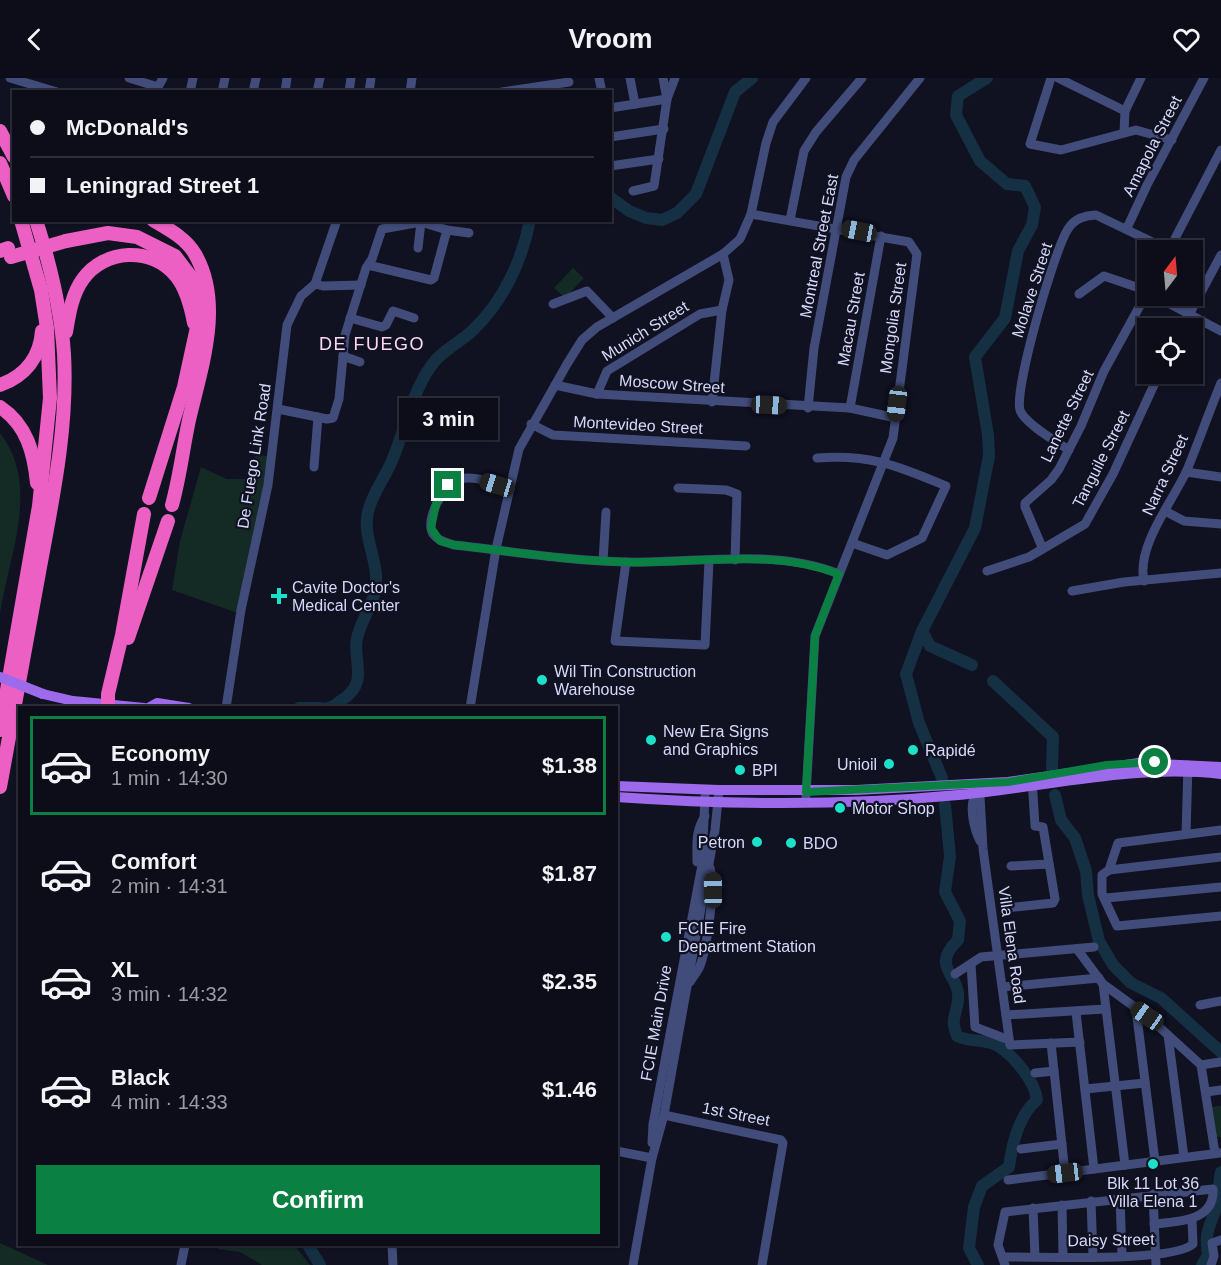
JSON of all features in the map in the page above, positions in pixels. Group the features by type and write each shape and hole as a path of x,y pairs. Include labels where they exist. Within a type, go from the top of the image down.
{"highway":[{"path":"0,123 12,138"},
{"path":"0,130 12,154"},
{"path":"0,163 12,191"},
{"path":"0,730 39,506 50,398 47,328 41,290 22,222"},
{"path":"37,222 55,289 64,355"},
{"path":"156,222 189,245 197,258 205,283 208,303 207,330 182,467 172,505"},
{"path":"5,254 105,225 146,232 167,241 185,253 205,283"},
{"path":"65,237 118,233 148,241 175,256 190,272 197,290 200,308 195,340 184,387 149,498"},
{"path":"0,787 59,454 64,355 69,315 80,283 100,263 126,255 154,260 177,277 192,312 195,340"},
{"path":"0,384 23,372 37,352 42,333 41,290"},
{"path":"0,407 15,419 29,443 39,506"},
{"path":"108,705 108,694 122,635 144,514"},
{"path":"108,705 114,695 128,636 168,520"}],"main road":[{"path":"0,676 43,694 121,706"},
{"path":"152,706 157,704 173,706"},
{"path":"618,786 702,796 718,802 806,804 976,789 1108,774 1188,771 1221,767"},
{"path":"1188,771 1221,774"},
{"path":"618,797 702,796 719,790 934,792"}],"street":[{"path":"10,78 39,82 53,90"},
{"path":"130,78 162,82"},
{"path":"630,78 635,104"},
{"path":"663,78 667,99"},
{"path":"633,191 654,186 667,99 675,78"},
{"path":"470,706 496,549 519,449 531,424 582,340 597,327 723,254 740,239 751,214 766,143 773,122 806,78"},
{"path":"790,220 804,151 816,132 862,78"},
{"path":"1051,78 1030,144 1061,150 1136,130 1172,140"},
{"path":"1058,78 1125,111"},
{"path":"1124,132 1125,111 1141,78"},
{"name":"Amapola Street","path":"1127,228 1204,78"},
{"name":"Montreal Street East","path":"808,408 814,348 846,177 854,160 917,79"},
{"path":"519,90 569,84"},
{"path":"612,108 667,99"},
{"path":"612,137 664,129"},
{"path":"1174,240 1221,150"},
{"path":"612,166 659,159"},
{"name":"Mongolia Street","path":"751,214 836,227 909,242 917,254 896,418 886,462 815,636 806,804"},
{"name":"Molave Street","path":"1069,450 1024,417 1020,409 1022,378 1030,345 1067,230 1084,216 1096,215 1150,240"},
{"name":"De Fuego Link Road","path":"226,706 239,621 267,485 278,409 286,325 301,296 315,284 336,222"},
{"path":"278,409 333,418 339,399 345,335 382,229 400,222 421,222 447,230 469,233"},
{"path":"418,248 421,222"},
{"path":"368,265 431,280 434,278 447,230"},
{"name":"Macau Street","path":"850,408 881,236"},
{"path":"712,402 722,310 729,280 723,254"},
{"path":"1188,318 1221,255"},
{"path":"1078,294 1104,276 1137,288"},
{"path":"315,284 323,286 361,285"},
{"path":"553,304 587,291 613,318"},
{"name":"Lanette Street","path":"1042,548 1024,507 1051,480 1069,450 1104,371 1139,306"},
{"path":"1174,306 1221,331"},
{"name":"Munich Street","path":"597,394 606,371 700,314 722,310"},
{"path":"350,318 382,327 386,325 393,311 414,318"},
{"path":"343,356 360,362"},
{"name":"Moscow Street","path":"555,384 597,394 808,408 850,408 896,418"},
{"name":"Tanguile Street","path":"987,571 1029,557 1084,524 1091,516 1154,384"},
{"name":"Narra Street","path":"1143,580 1143,561 1165,511 1186,472 1221,384"},
{"path":"314,466 318,417"},
{"name":"Montevideo Street","path":"531,424 553,435 746,446"},
{"path":"817,458 848,456 886,462 946,486 922,538 887,555 852,543"},
{"path":"1186,472 1221,477"},
{"path":"510,489 483,481 459,479 448,485 436,504 431,528 440,541 496,549 626,562 735,560 796,562 839,574"},
{"path":"678,488 726,490 737,495 735,560"},
{"path":"1165,511 1184,521 1221,524"},
{"path":"603,561 606,513"},
{"path":"626,562 615,642 705,645 709,561"},
{"path":"1072,591 1143,580 1221,573"},
{"path":"1188,771 1188,834"},
{"path":"1007,908 1053,903 1055,899 1043,827 1035,826 1032,783"},
{"name":"Villa Elena Road","path":"976,789 974,826 984,849 1010,1042"},
{"name":"FCIE Main Drive","path":"633,1265 652,1158 664,1115 687,986 700,965 713,890 709,866 719,790"},
{"name":"FCIE Main Drive","path":"652,1158 653,1124 696,894 693,887 697,864 695,842 698,827 705,816 702,796"},
{"path":"1109,870 1119,843 1221,830"},
{"path":"1221,857 1109,870 1101,875 1102,894 1106,898 1117,926 1221,916"},
{"path":"1011,866 1049,864"},
{"path":"1106,898 1221,886"},
{"path":"955,974 981,957 1094,947"},
{"path":"1008,1180 1218,1153 1201,1065 1101,981 1077,949"},
{"path":"971,964 975,1027 1010,1042 1051,1044 1080,1042"},
{"path":"1003,987 1101,981"},
{"path":"1101,981 1125,1165"},
{"path":"1200,1005 1221,1000"},
{"path":"1006,1015 1105,1009"},
{"path":"1136,1009 1155,1161"},
{"path":"1076,1012 1094,1169"},
{"path":"1168,1035 1184,1157"},
{"path":"1051,1044 1065,1173"},
{"path":"1201,1065 1220,1062"},
{"path":"1035,1073 1054,1071"},
{"path":"1085,1089 1145,1083"},
{"path":"1206,1092 1221,1090"},
{"name":"1st Street","path":"664,1115 781,1140 762,1265"},
{"path":"1021,1149 1062,1144"},
{"path":"618,1151 652,1158"},
{"path":"1004,1261 998,1245 1003,1214 1033,1208 1211,1187 1214,1191 1209,1206 1192,1220 1154,1224"},
{"path":"1153,1194 1156,1260"},
{"path":"1120,1197 1122,1256"},
{"path":"1091,1201 1094,1256"},
{"path":"1062,1205 1063,1256"},
{"path":"1033,1208 1035,1257"},
{"name":"Daisy Street","path":"1004,1261 1063,1256 1122,1256 1156,1260 1193,1244 1192,1220"},
{"path":"1211,1265 1214,1256 1212,1246 1217,1241"},
{"path":"181,1265 185,1246"},
{"path":"392,1246 393,1265"}],"green space":[{"path":"573,268 584,278 565,298 554,288"},
{"path":"0,433 12,454 19,475 20,498 19,521 0,614"},
{"path":"256,454 270,457 238,613 172,590 180,541 201,467 227,479 250,479"},
{"path":"1221,1106 1221,1137 1215,1137 1211,1107"},
{"path":"0,1243 48,1265 0,1265"},
{"path":"218,1246 295,1246 310,1265 262,1265 240,1252 218,1249"}],"waterway":[{"path":"612,198 629,211 646,218 662,220 677,213 696,194 735,92 752,78"},
{"path":"942,778 919,723 906,674 922,631 975,528 989,456 988,435 975,357 1005,318 1018,251 1032,225 1035,207 1025,186 1007,184 980,161 956,115 958,96 987,78"},
{"path":"333,706 350,693 358,678 357,638 375,592 376,574 367,528 370,505 391,463 424,377 445,351 483,320 502,294 522,251 529,222"},
{"path":"922,631 930,646 972,665"},
{"path":"993,681 1053,737 1052,768"},
{"path":"1055,795 1061,820 1075,838 1086,871 1088,895 1099,941 1113,965 1131,983 1161,998 1221,1052"},
{"path":"945,805 950,856 945,892 960,921 958,940 946,958 948,971 958,991 955,1030 957,1036 988,1042 1004,1050 1028,1077 1037,1100 1021,1122 1014,1140 1009,1167 982,1186 974,1207 969,1248 978,1265"},
{"path":"1202,1265 1208,1255 1207,1234 1218,1201 1221,1172"},
{"path":"309,1246 320,1265"}],"place":[{"name":"Cavite Doctor's Medical Center","path":"279,596"},
{"name":"Wil Tin Construction Warehouse","path":"542,680"},
{"name":"New Era Signs and Graphics","path":"651,740"},
{"name":"Rapidé","path":"913,750"},
{"name":"Unioil","path":"889,764"},
{"name":"BPI","path":"740,770"},
{"name":"Motor Shop","path":"840,808"},
{"name":"Petron","path":"757,842"},
{"name":"BDO","path":"791,843"},
{"name":"FCIE Fire Department Station","path":"666,937"},
{"name":"Blk 11 Lot 36 Villa Elena 1","path":"1153,1164"}],"district":[{"name":"DE FUEGO","path":"372,344"}],"route":[{"path":"448,485 436,504 431,528 440,541 454,545 626,562 788,561 823,567 839,574 815,636 806,792 1008,782 1107,765 1155,762"}]}
